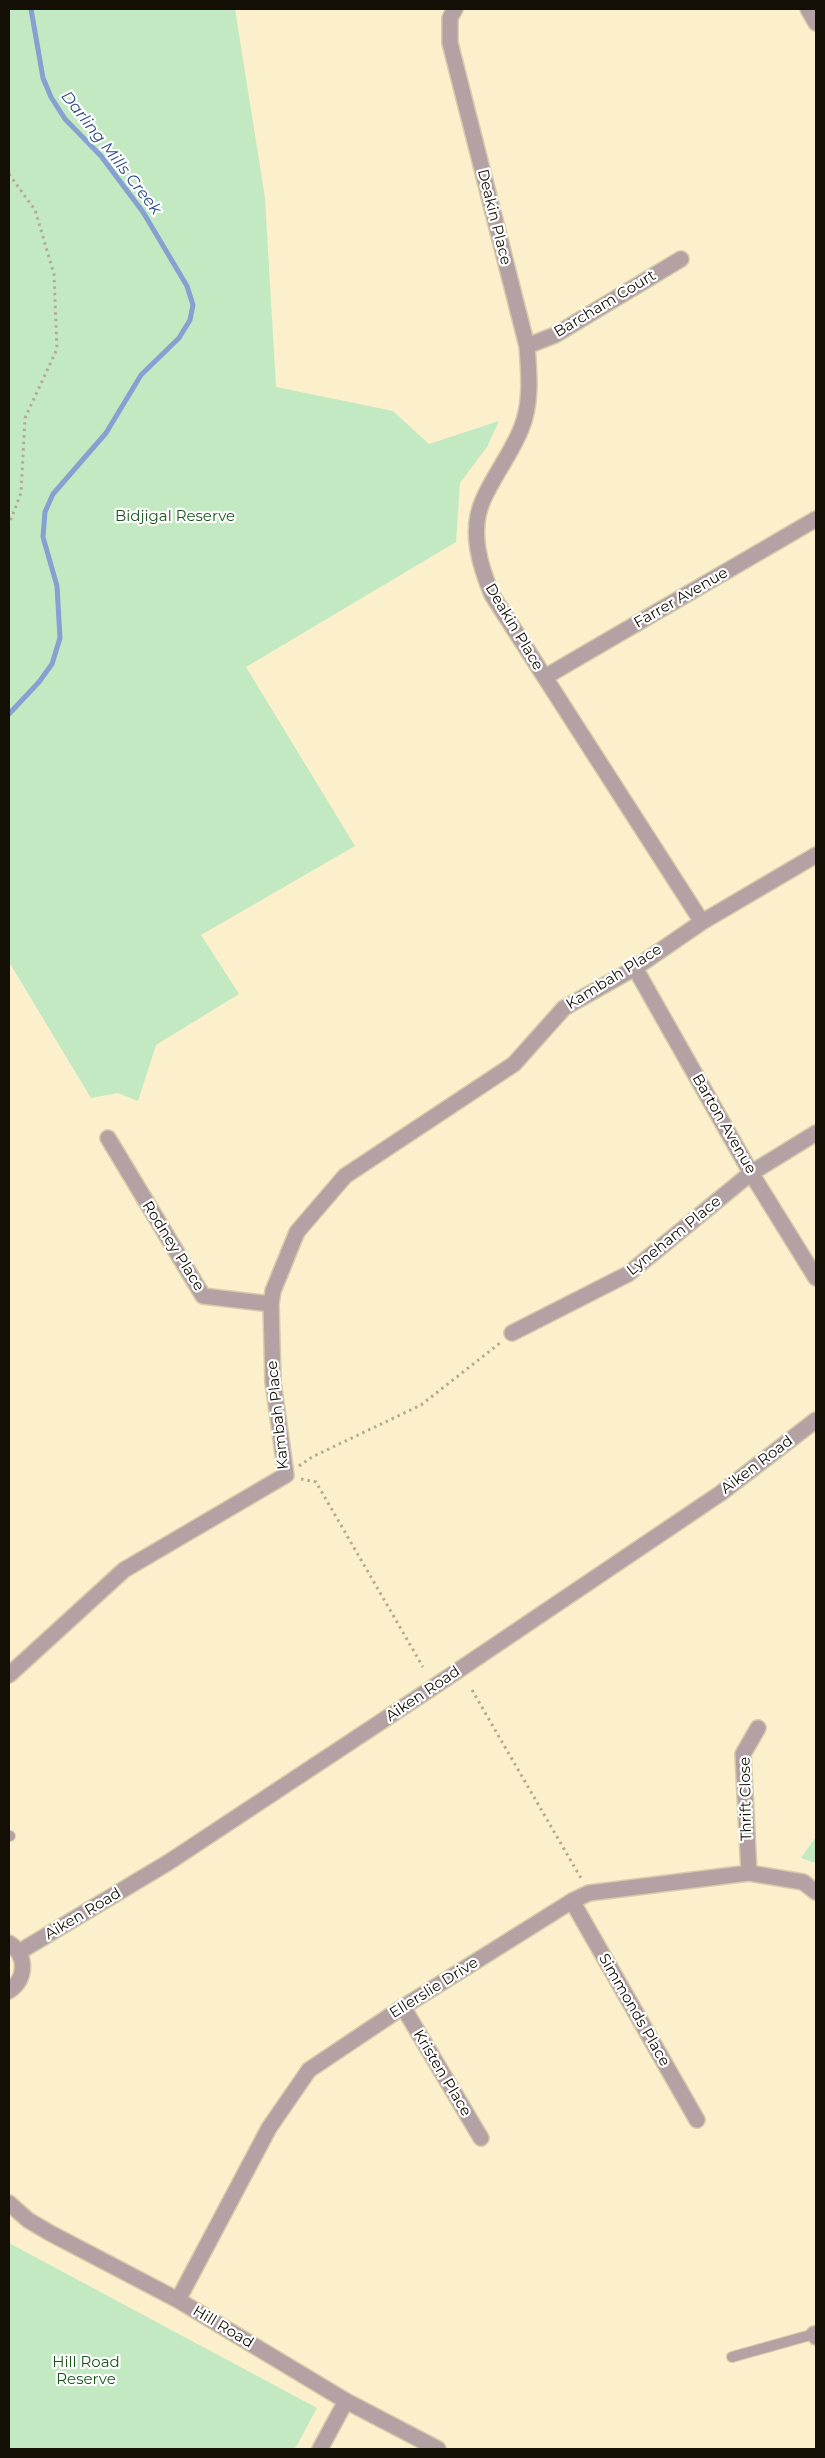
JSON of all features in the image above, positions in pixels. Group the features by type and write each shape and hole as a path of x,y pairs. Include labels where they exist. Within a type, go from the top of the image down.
{"street":[{"name":"Deakin Place","path":"455,9 450,18 450,43 527,346 530,390 522,428 482,501 476,532 480,566 492,596 702,922"},
{"path":"808,9 816,23"},
{"name":"Barcham Court","path":"527,346 555,335 680,259"},
{"name":"Farrer Avenue","path":"545,677 816,519"},
{"name":"Kambah Place","path":"9,1675 124,1570 286,1475 272,1382 273,1291 296,1232 345,1176 514,1064 564,1008 635,968 702,922 816,855"},
{"name":"Barton Avenue","path":"635,968 751,1173 816,1278"},
{"name":"Lyneham Place","path":"512,1333 628,1274 751,1173 816,1133"},
{"name":"Rodney Place","path":"108,1138 203,1296 272,1304"},
{"name":"Aiken Road","path":"14,1948 169,1862 721,1494 816,1420"},
{"name":"Thrift Close","path":"748,1873 743,1754 758,1728"},
{"name":"Ellerslie Drive","path":"178,2300 269,2128 309,2070 402,2007 572,1901 589,1893 748,1873 803,1882 816,1892"},
{"name":"Simmonds Place","path":"572,1901 697,2120"},
{"path":"9,1991 21,1978 23,1969 14,1948"},
{"name":"Kristen Place","path":"402,2007 480,2138"},
{"name":"Hill Road","path":"9,2203 28,2220 50,2233 178,2300 346,2401 438,2449"},
{"path":"320,2449 346,2401"}],"lane":[{"path":"732,2357 815,2335"}],"path":[{"path":"9,174 34,210 54,274 57,349 25,418 22,493 9,524"},
{"path":"286,1475 312,1457 421,1405 512,1333"},
{"path":"286,1475 316,1482 423,1666"},
{"path":"472,1690 589,1893"}],"green space":[{"name":"Bidjigal Reserve","path":"9,9 235,9 265,198 276,387 393,411 429,444 499,421 487,447 460,483 456,542 246,667 355,846 201,935 239,994 156,1045 138,1101 118,1093 91,1098 9,962"},
{"path":"816,1837 816,1863 801,1858"},
{"name":"Hill Road Reserve","path":"9,2243 317,2408 296,2447 293,2449 9,2449"}],"waterway":[{"name":"Darling Mills Creek","path":"9,714 39,682 52,664 60,638 57,586 43,537 45,512 53,494 106,433 141,375 179,338 190,320 193,305 187,286 143,212 101,156 65,119 51,97 43,78 31,9"}]}
